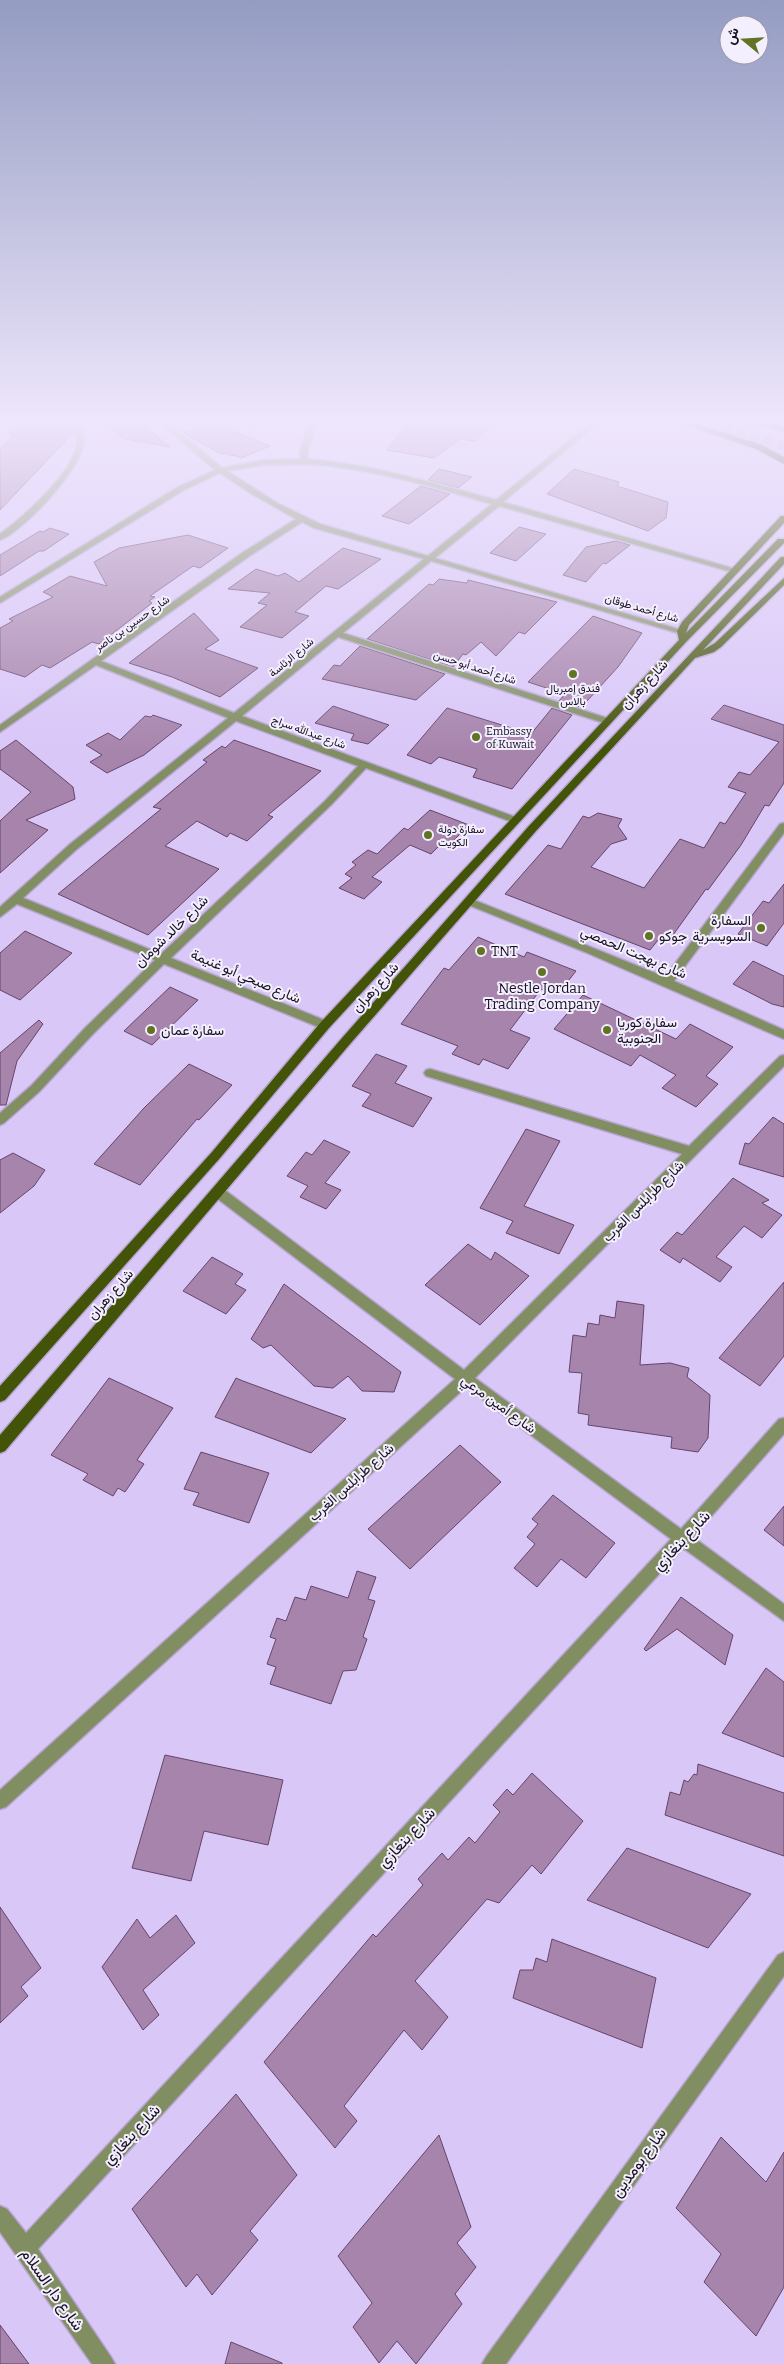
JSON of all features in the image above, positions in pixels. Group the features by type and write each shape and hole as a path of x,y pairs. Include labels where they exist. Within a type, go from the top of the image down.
{"main road":[{"path":"682,635 735,570 771,531"},
{"name":"شارع زهران","path":"0,1396 216,1155 325,1025 606,721 682,635 781,542"},
{"name":"شارع زهران","path":"0,1446 346,1041 470,902 532,829 691,657 784,560"},
{"path":"691,657 711,650 784,580"}],"street":[{"path":"0,601 110,531"},
{"name":"شارع حسين بن ناصر","path":"0,729 245,555 282,531"},
{"name":"شارع أحمد طوقان","path":"332,531 429,558 682,635"},
{"name":"شارع الرئاسة","path":"0,913 94,830 462,531"},
{"path":"598,531 735,570"},
{"name":"شارع أحمد أبو حسن","path":"336,634 606,721"},
{"name":"شارع عبدالله سراج","path":"96,662 235,717 515,820"},
{"name":"شارع خالد شومان","path":"0,1120 35,1089 89,1031 328,803 365,764"},
{"path":"668,982 783,830"},
{"name":"شارع صبحي أبو غنيمة","path":"16,899 325,1025"},
{"name":"شارع بهجت الحمصي","path":"470,902 540,928 668,982 784,1035"},
{"name":"شارع طرابلس الغرب","path":"0,1801 465,1379 784,1059"},
{"name":"شارع طرابلس الغرب","path":"430,1073 692,1152"},
{"name":"شارع أمين مرعي","path":"218,1192 465,1379 784,1613"},
{"name":"شارع بنغازي","path":"25,2248 682,1539 784,1424"},
{"name":"شارع بومدين","path":"493,2364 784,1961"},
{"name":"شارع دار السلام","path":"0,2216 25,2248 104,2364"}],"building":[{"path":"39,531 61,531 69,534 44,551 39,551 0,576 0,555"},
{"path":"514,531 536,531 546,534 516,561 490,553"},
{"path":"188,535 228,548 200,568 193,566 150,596 155,597 149,601 152,603 99,644 92,642 50,668 42,665 25,677 0,669 0,628 13,621 9,619 53,597 43,592 70,576 107,586 94,562 119,548"},
{"path":"616,541 630,545 606,564 603,563 586,582 563,575 586,547"},
{"path":"343,548 381,559 338,589 326,586 295,612 309,616 282,638 240,627 267,605 258,603 270,593 228,589 256,569 278,576 285,573 299,582"},
{"path":"439,579 467,583 468,580 557,602 525,634 519,632 496,656 481,642 466,655 463,654 453,667 367,639 429,584 433,585"},
{"path":"194,613 219,640 205,649 258,668 220,697 172,677 129,663"},
{"path":"593,616 642,633 618,667 587,701 584,700 578,707 559,701 565,694 528,682"},
{"path":"360,646 445,674 416,700 322,679 334,665 340,666"},
{"path":"724,705 784,725 784,783 769,806 765,805 741,845 708,890 706,889 668,942 658,940 650,950 505,894 548,845 561,849 583,816 589,818 598,813 622,819 618,826 627,839 611,844 591,867 644,888 680,839 704,848 720,822 725,824 746,793 728,787 739,772 750,775 779,742 711,719"},
{"path":"333,706 389,725 368,744 351,740 354,734 315,723"},
{"path":"447,708 531,734 552,708 572,715 512,789 473,777 477,769 439,757 431,764 407,755"},
{"path":"153,715 182,725 144,755 107,773 90,762 102,755 86,745 108,733 120,740 145,716 151,717"},
{"path":"16,740 73,787 75,799 26,820 48,830 0,873 0,821 31,792 0,769 0,751"},
{"path":"234,740 321,771 268,815 273,817 247,841 230,833 227,837 197,821 165,846 219,869 148,935 58,894 161,809 153,807 207,762 203,760 222,746 225,748"},
{"path":"430,810 469,825 449,845 442,843 431,854 410,845 372,877 382,882 364,899 339,888 352,878 345,874 356,865 352,862 368,850 377,854 404,828 408,830"},
{"name":"السفارة السويسرية","path":"784,884 784,923 767,946 738,934 763,901 769,903"},
{"path":"25,931 72,953 20,1000 0,990 0,953"},
{"path":"478,937 524,957 527,952 576,971 557,995 541,989 510,1030 530,1038 508,1069 483,1059 479,1065 452,1054 458,1046 401,1024 444,968 449,970"},
{"path":"753,961 784,976 784,1007 772,1004 733,984"},
{"path":"170,987 198,1000 152,1045 124,1031"},
{"path":"583,995 676,1039 690,1024 733,1047 706,1076 718,1084 696,1107 662,1088 676,1075 640,1055 631,1066 554,1029"},
{"path":"39,1020 43,1024 17,1061 6,1105 0,1105 0,1053"},
{"path":"376,1054 407,1066 395,1083 432,1098 413,1127 362,1106 371,1094 352,1086"},
{"path":"189,1064 232,1085 199,1120 197,1119 140,1185 94,1164 144,1108"},
{"path":"773,1117 784,1124 784,1177 739,1164 745,1143 749,1144"},
{"path":"526,1129 560,1141 524,1206 574,1225 559,1254 506,1233 513,1221 480,1208"},
{"path":"324,1140 350,1152 325,1183 341,1190 326,1209 300,1197 308,1186 287,1176 306,1152 312,1155"},
{"path":"13,1153 45,1170 34,1186 0,1213 0,1160"},
{"path":"733,1178 769,1200 762,1203 782,1215 762,1238 744,1226 716,1257 732,1267 720,1282 683,1258 680,1263 660,1250 677,1232 682,1235"},
{"path":"468,1244 491,1260 495,1252 529,1276 480,1325 425,1285"},
{"path":"212,1257 243,1274 235,1284 246,1290 226,1314 183,1291"},
{"path":"784,1282 784,1356 760,1386 719,1358"},
{"path":"284,1284 401,1372 394,1392 362,1391 348,1376 333,1388 314,1386 271,1345 263,1348 251,1339"},
{"path":"617,1301 644,1305 640,1365 670,1363 689,1368 687,1377 710,1395 708,1438 698,1452 671,1448 672,1437 588,1425 589,1415 578,1413 582,1373 569,1372 573,1335 586,1337 588,1323 599,1325 600,1315 615,1318"},
{"path":"109,1378 173,1408 137,1460 144,1464 125,1492 118,1488 113,1496 83,1480 88,1474 51,1455"},
{"path":"236,1378 346,1419 311,1453 215,1417"},
{"path":"460,1445 501,1482 410,1569 368,1529"},
{"path":"201,1452 269,1473 249,1523 193,1505 199,1493 184,1489"},
{"path":"553,1495 615,1543 586,1578 561,1559 537,1587 514,1568 535,1544 527,1537 538,1524 532,1519"},
{"path":"784,1506 784,1546 764,1530"},
{"path":"357,1571 376,1577 368,1599 375,1601 363,1637 367,1639 356,1670 343,1671 331,1704 270,1684 276,1667 267,1664 276,1639 270,1637 277,1618 286,1621 295,1597 306,1600 311,1586 348,1598"},
{"path":"681,1597 733,1635 725,1665 677,1629 646,1651 644,1649"},
{"path":"766,1668 784,1682 784,1757 722,1733"},
{"path":"165,1755 283,1780 268,1845 204,1831 191,1881 132,1868"},
{"path":"698,1764 784,1793 784,1856 665,1815 670,1792 680,1795 684,1780 688,1782 694,1774 697,1775"},
{"path":"532,1773 583,1821 541,1874 532,1865 499,1903 487,1899 415,1981 448,2017 422,2050 404,2030 344,2106 357,2121 335,2148 264,2062 373,1934 376,1937 423,1885 418,1879 442,1853 448,1860 469,1837 475,1843 500,1812 493,1805 507,1789 513,1795"},
{"path":"627,1848 751,1894 708,1948 587,1900"},
{"path":"0,1907 41,1968 21,1987 28,1996 0,2023"},
{"path":"176,1915 195,1943 143,1990 159,2015 143,2030 102,1967 137,1919 150,1938"},
{"path":"552,1939 656,1978 642,2048 513,1998 520,1970 533,1970 536,1958 547,1962"},
{"path":"236,2094 297,2175 250,2231 258,2240 212,2295 197,2274 186,2287 132,2209"},
{"path":"439,2135 471,2227 457,2243 476,2267 455,2294 462,2304 416,2364 397,2341 379,2363 353,2327 372,2303 338,2256"},
{"path":"721,2137 766,2182 784,2152 784,2287 756,2336 704,2282 721,2254 676,2208"},
{"path":"0,2325 29,2364 0,2364"},
{"path":"231,2342 282,2363 282,2364 225,2364"}],"place":[{"name":"فندق إمبريال بالاس","path":"573,674"},
{"name":"Embassy of Kuwait","path":"476,737"},
{"name":"سفارة دولة الكويت","path":"428,835"},
{"name":"السفارة السويسرية","path":"761,928"},
{"name":"جوكو","path":"649,936"},
{"name":"TNT","path":"481,951"},
{"name":"Nestle Jordan Trading Company","path":"542,972"},
{"name":"سفارة عمان","path":"151,1030"},
{"name":"سفارة كوريا الجنوبية","path":"607,1030"}]}
